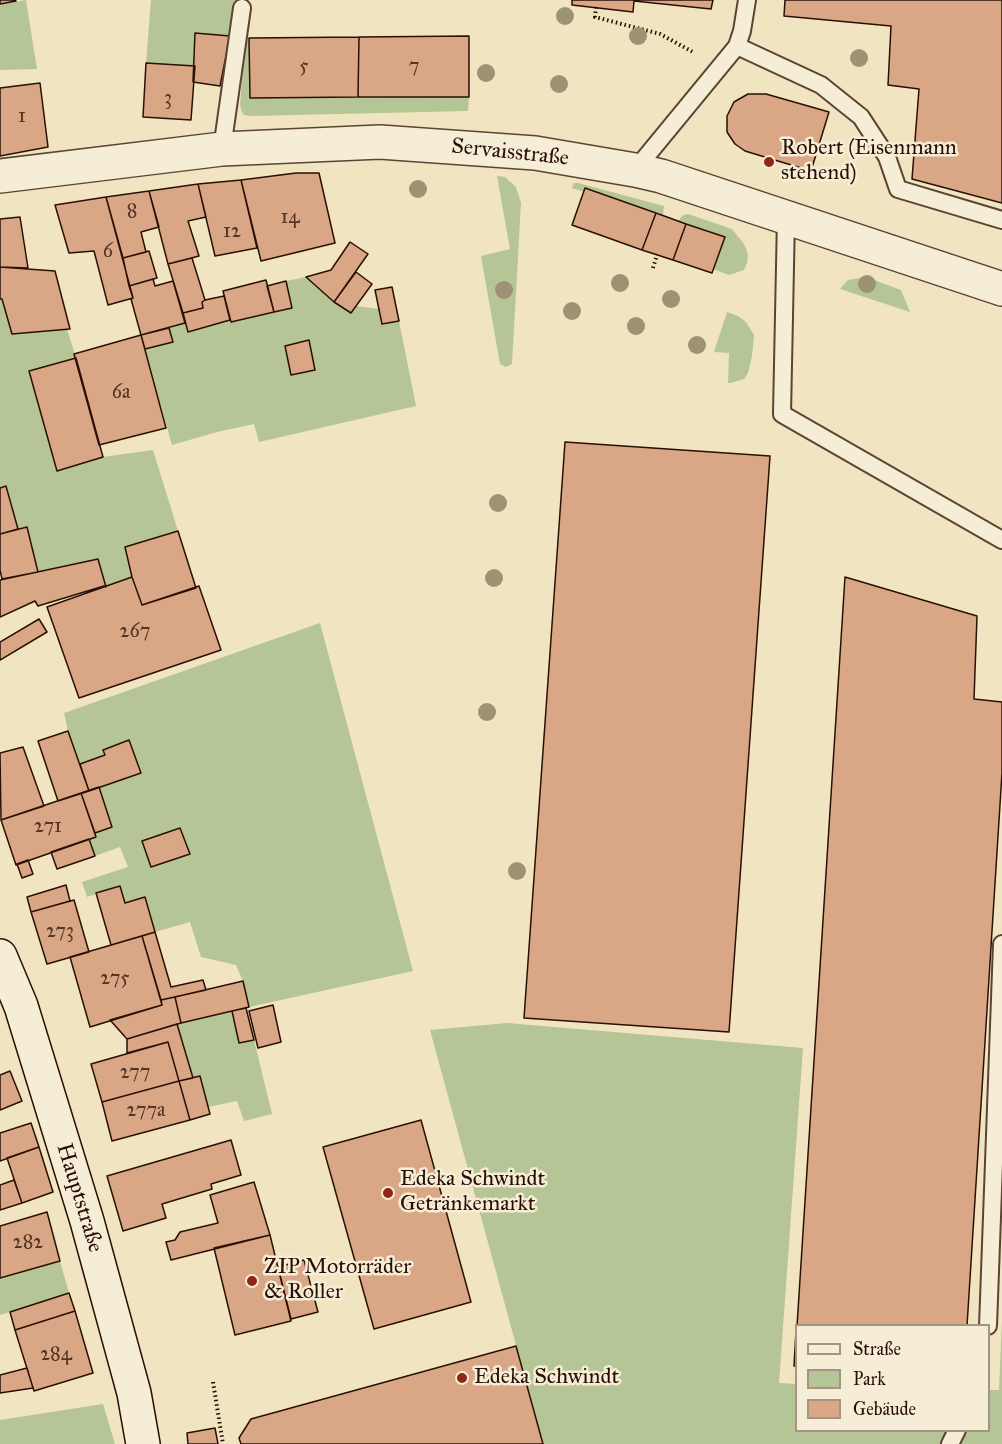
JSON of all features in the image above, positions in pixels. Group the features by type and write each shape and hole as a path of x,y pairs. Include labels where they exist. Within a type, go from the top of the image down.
{"street":[{"name":"Servaisstraße","path":"0,177 222,149 380,142 535,153 661,176 1002,289"},
{"name":"Hauptstraße","path":"0,956 21,1006 87,1221 135,1393 143,1444"}],"lane":[{"path":"635,170 736,46 742,31 747,0"},
{"path":"222,149 242,8"},
{"path":"736,46 821,85 861,117 887,157 898,189 1002,220"},
{"path":"786,217 782,414 1002,540"},
{"path":"988,1324 1002,944"}],"path":[{"path":"596,7 595,17 660,34 688,50 722,64"},
{"path":"653,268 657,255"},
{"path":"213,1382 223,1444"}],"green space":[{"path":"26,0 37,69 0,70 0,4"},
{"path":"151,0 237,0 230,36 195,66 146,63"},
{"path":"249,38 250,98 469,97 468,111 244,115 240,104 245,44"},
{"path":"497,176 505,177 516,187 521,203 512,364 506,367 500,364 481,256 510,249"},
{"path":"574,183 664,206 663,215 586,188 584,192 572,188"},
{"path":"688,214 732,229 744,244 748,254 744,270 729,275 713,269 724,237 678,221 683,215"},
{"path":"306,277 334,302 351,313 356,306 379,309 382,324 399,321 416,406 259,442 254,424 172,445 145,349 172,342 169,328 185,323 188,332 230,320 231,322 292,308 286,281"},
{"path":"866,277 901,290 910,312 840,289 848,280"},
{"path":"0,299 2,299 12,334 67,329 76,358 29,371 57,470 103,457 153,450 178,531 126,547 132,577 106,587 98,559 38,572 27,527 18,529 7,487 0,488"},
{"path":"727,312 746,322 754,335 748,373 744,379 731,383 728,383 729,353 714,352"},
{"path":"320,623 413,971 249,1007 243,981 236,965 201,957 190,922 155,932 144,897 125,903 119,886 87,897 82,882 128,867 120,847 95,856 89,839 96,837 95,833 112,827 99,787 129,741 103,749 105,755 80,764 64,713"},
{"path":"232,1011 239,1042 254,1040 272,1114 244,1121 237,1101 208,1107 200,1076 193,1078 177,1024"},
{"path":"507,1023 803,1048 779,1383 795,1384 795,1432 990,1432 990,1390 999,1390 1002,1320 1002,1444 543,1444 430,1030"},
{"path":"60,1261 69,1293 0,1315 0,1278"},
{"path":"103,1404 115,1444 0,1444 0,1420"}],"building":[{"path":"0,0 15,0 16,1 0,4"},
{"path":"572,0 713,0 711,9 634,1 633,12 572,5"},
{"path":"785,0 1002,0 1002,203 912,179 919,89 888,85 891,26 784,16"},
{"path":"195,33 230,36 220,86 193,82"},
{"path":"469,36 469,97 358,97 359,37"},
{"path":"359,37 358,97 250,98 249,38"},
{"path":"146,63 195,66 191,120 143,117"},
{"path":"40,83 48,147 0,156 0,88"},
{"path":"748,94 766,94 829,112 811,171 745,151 735,144 727,132 727,116 734,102"},
{"path":"296,173 319,173 335,243 261,261 241,180"},
{"path":"241,180 257,248 215,256 198,184"},
{"path":"198,184 206,217 188,221 199,256 168,264 149,191"},
{"path":"585,188 656,213 642,250 572,225"},
{"path":"149,191 159,227 141,232 146,252 123,258 106,197"},
{"path":"106,197 133,298 108,305 94,251 69,253 55,205"},
{"path":"656,213 686,224 673,260 642,250"},
{"path":"20,217 28,268 0,267 0,219"},
{"path":"686,224 725,237 712,273 673,260"},
{"path":"350,242 368,254 334,302 306,277 331,270"},
{"path":"149,251 157,278 129,286 123,258"},
{"path":"192,258 205,300 202,302 203,308 183,313 168,264"},
{"path":"0,267 55,271 70,329 12,334 2,299 0,299"},
{"path":"356,272 372,284 351,313 334,302"},
{"path":"153,279 155,286 173,281 185,323 141,335 129,286"},
{"path":"266,280 274,312 231,322 223,291"},
{"path":"286,281 292,308 274,312 267,286"},
{"path":"392,287 399,321 382,324 375,290"},
{"path":"224,296 230,320 188,332 183,313 203,308 202,302 205,300"},
{"path":"169,328 173,342 145,349 141,335"},
{"path":"141,335 166,428 99,445 74,354"},
{"path":"309,340 315,370 291,375 285,346"},
{"path":"76,358 103,457 57,471 29,371"},
{"path":"565,442 770,456 729,1032 524,1018"},
{"path":"6,486 18,529 0,534 0,488"},
{"path":"27,527 38,572 2,579 0,534"},
{"path":"178,531 196,588 142,605 125,547"},
{"path":"98,559 106,587 38,606 35,601 0,617 0,580"},
{"path":"132,577 142,605 199,586 221,650 79,698 47,607"},
{"path":"845,577 977,616 974,699 1002,702 1002,773 967,1324 797,1324"},
{"path":"39,619 47,632 0,660 0,642"},
{"path":"68,731 89,791 58,801 38,741"},
{"path":"129,740 141,773 89,791 80,764 105,755 103,750"},
{"path":"23,747 44,806 1,820 0,753"},
{"path":"99,787 112,827 95,833 81,793"},
{"path":"81,793 96,837 16,865 1,820"},
{"path":"180,828 190,854 151,867 142,841"},
{"path":"89,839 95,856 57,869 51,852"},
{"path":"28,860 33,874 22,878 17,864"},
{"path":"66,885 70,901 31,912 27,897"},
{"path":"120,886 125,903 145,897 155,932 111,945 96,893"},
{"path":"74,900 89,952 47,964 31,912"},
{"path":"155,932 171,987 203,980 206,990 161,1000 142,936"},
{"path":"142,936 162,1005 90,1027 70,957"},
{"path":"243,981 249,1007 181,1023 175,997"},
{"path":"175,997 181,1023 127,1039 110,1020 162,1005 161,1000"},
{"path":"273,1005 281,1042 258,1048 249,1011"},
{"path":"246,1008 254,1040 239,1043 232,1011"},
{"path":"177,1024 193,1078 179,1081 168,1042 127,1053 127,1039"},
{"path":"168,1042 179,1081 102,1102 91,1064"},
{"path":"10,1071 22,1101 0,1110 0,1075"},
{"path":"200,1076 210,1114 190,1120 179,1081"},
{"path":"179,1081 190,1120 112,1141 102,1102"},
{"name":"Edeka Schwindt Getränkemarkt","path":"421,1120 471,1302 374,1329 323,1147"},
{"path":"31,1123 39,1147 0,1161 0,1133"},
{"path":"231,1140 241,1175 211,1184 212,1189 162,1204 166,1218 123,1231 107,1176"},
{"path":"39,1147 53,1192 22,1203 7,1158"},
{"path":"14,1180 22,1203 0,1210 0,1185"},
{"path":"254,1182 270,1235 171,1260 166,1242 175,1240 180,1232 218,1223 210,1195"},
{"path":"47,1212 60,1261 0,1278 0,1226"},
{"name":"ZIP Motorräder & Roller","path":"270,1235 291,1321 235,1335 214,1248"},
{"path":"304,1260 318,1312 291,1319 278,1267"},
{"path":"69,1293 75,1311 15,1330 10,1312"},
{"path":"75,1311 93,1373 34,1391 15,1330"},
{"name":"Edeka Schwindt","path":"516,1346 543,1444 241,1444 239,1438 251,1419"},
{"path":"27,1368 33,1388 0,1393 0,1375"},
{"path":"215,1428 218,1444 188,1444 187,1433"}],"place":[{"name":"Robert (Eisenmann stehend)","path":"769,162"},
{"name":"Edeka Schwindt Getränkemarkt","path":"388,1193"},
{"name":"ZIP Motorräder & Roller","path":"252,1281"},
{"name":"Edeka Schwindt","path":"462,1378"}]}
